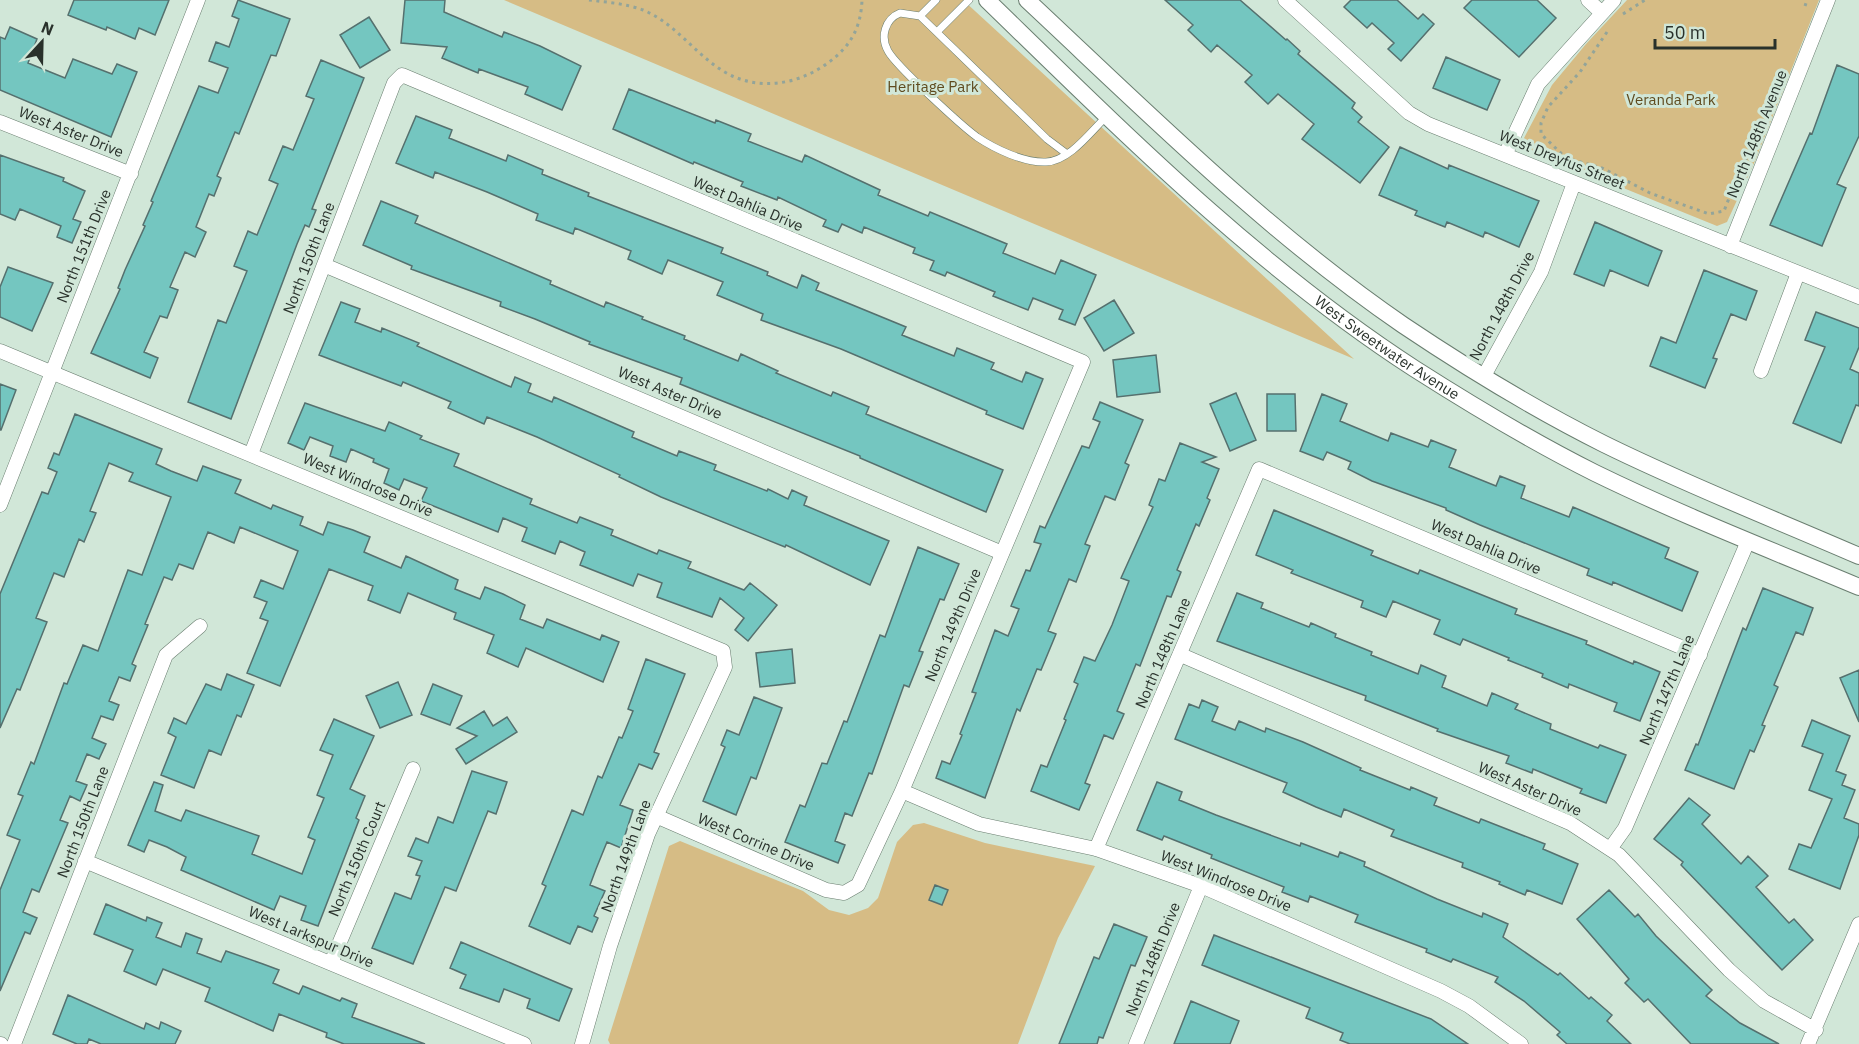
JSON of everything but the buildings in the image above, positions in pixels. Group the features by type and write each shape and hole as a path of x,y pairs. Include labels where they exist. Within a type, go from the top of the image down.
{"street":[{"name":"North 151th Drive","path":"0,505 198,0"},
{"name":"West Sweetwater Avenue","path":"987,0 1256,252 1333,311 1413,367 1471,404 1594,472 1748,541 1859,587"},
{"name":"West Sweetwater Avenue","path":"1027,0 1251,207 1311,256 1402,324 1484,376 1602,443 1859,556"},
{"name":"West Dreyfus Street","path":"1285,0 1409,113 1428,124 1859,297"},
{"path":"1588,0 1602,13"},
{"path":"1505,155 1539,84 1614,0"},
{"name":"North 148th Avenue","path":"1730,246 1828,0"},
{"name":"North 150th Lane","path":"251,454 394,83 402,75"},
{"name":"West Dahlia Drive","path":"402,75 1083,362"},
{"name":"West Aster Drive","path":"0,122 131,174"},
{"name":"North 148th Drive","path":"1484,376 1541,272 1574,183"},
{"name":"West Aster Drive","path":"324,266 1002,553"},
{"path":"1761,371 1798,273"},
{"name":"West Windrose Drive","path":"0,351 723,651"},
{"name":"North 149th Drive","path":"844,893 858,885 902,791 1083,362"},
{"name":"West Dahlia Drive","path":"1259,469 1700,655"},
{"name":"North 148th Lane","path":"1096,849 1259,469"},
{"name":"North 147th Lane","path":"1610,849 1625,828 1748,541"},
{"name":"North 150th Lane","path":"14,1044 166,655 200,626"},
{"name":"North 149th Lane","path":"582,1044 610,946 656,816 725,667 723,651"},
{"name":"West Aster Drive","path":"1181,655 1570,823 1619,855 1729,970 1764,1001 1815,1030"},
{"name":"North 150th Court","path":"331,963 413,769"},
{"name":"West Windrose Drive","path":"902,791 980,824 1096,849 1201,886 1441,991 1469,1006 1521,1044"},
{"name":"West Corrine Drive","path":"656,816 826,890 844,893"},
{"name":"West Larkspur Drive","path":"85,861 524,1044"},
{"name":"North 148th Drive","path":"1136,1044 1201,886"},
{"path":"1808,1044 1859,924"}],"lane":[{"path":"920,16 936,0"},
{"path":"937,33 969,0"},
{"path":"1066,154 1047,139 920,16 900,13 889,21 884,34 886,45 897,63 977,136 997,148 1032,160 1047,162 1066,154 1108,115"}],"path":[{"path":"589,0 643,10 669,25 724,72 754,82 779,84 800,80 840,54 855,36 862,0"},
{"path":"1619,17 1645,0"},
{"path":"1805,6 1807,0"},
{"path":"1608,29 1580,72 1545,112 1541,123 1541,134 1552,148 1566,158 1602,168 1650,193 1709,214 1725,211 1740,170 1750,152"}],"green space":[{"name":"Heritage Park","path":"504,0 963,0 1354,359"},
{"name":"Veranda Park","path":"1627,0 1819,0 1755,161 1727,222 1717,226 1532,151 1524,138 1552,85"},
{"path":"924,823 985,843 1095,866 1058,938 1018,1044 610,1044 608,1040 669,846 680,841 803,891 829,910 849,915 868,908 878,898 897,842 913,825"}]}
